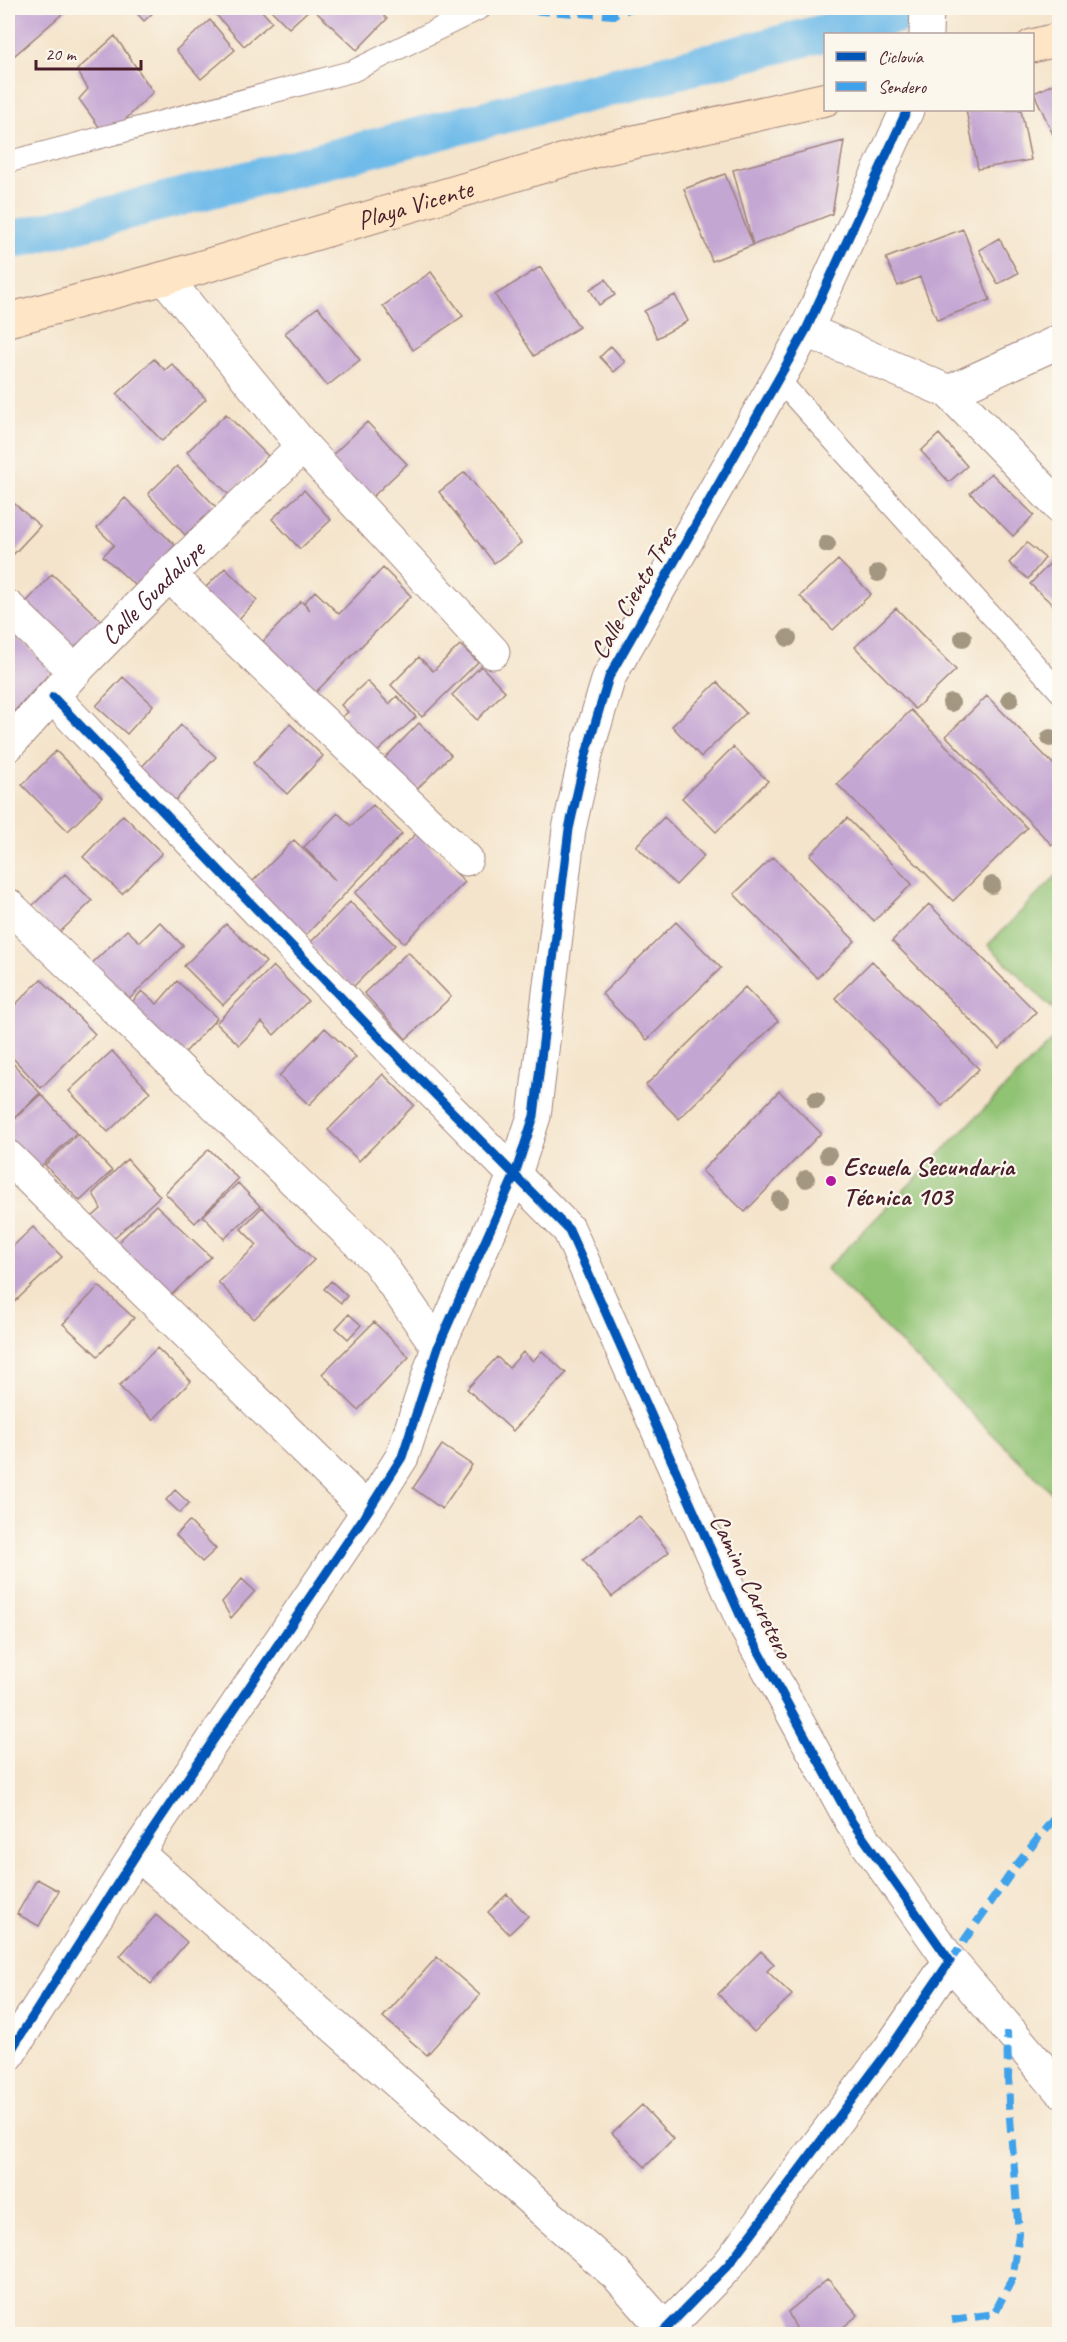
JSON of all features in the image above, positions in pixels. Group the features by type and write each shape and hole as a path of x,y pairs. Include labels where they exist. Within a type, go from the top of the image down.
{"street":[{"path":"926,33 927,8"},
{"path":"1034,45 1059,39"},
{"name":"Playa Vicente","path":"8,320 165,278 598,150 824,99"},
{"name":"Calle Ciento Tres","path":"8,2055 138,1853 369,1511 402,1457 438,1347 515,1174 534,1116 569,829 586,754 609,677 806,330 907,111"},
{"path":"165,278 303,446 493,652"},
{"path":"806,330 949,392 1059,507"},
{"path":"949,392 1059,341"},
{"name":"Calle Guadalupe","path":"8,745 75,671 169,575 303,446"},
{"path":"169,575 466,859"},
{"path":"8,607 75,671"},
{"name":"Camino Carretero","path":"53,697 394,1052 569,1230 744,1624 852,1822 950,1961 1059,2090"},
{"path":"8,905 377,1260 438,1347"},
{"path":"8,1157 369,1511"},
{"path":"138,1853 618,2276 663,2332 728,2265 950,1961"}],"lane":[{"path":"8,162 353,71 481,8"},
{"path":"779,380 1059,692"}],"green space":[{"path":"1059,873 1059,1001 1052,1008 988,945"},
{"path":"1059,1033 1059,1500 826,1269"}],"building":[{"path":"8,8 69,8 8,61"},
{"path":"132,8 158,8 144,21"},
{"path":"210,8 259,8 272,22 244,46"},
{"path":"269,8 311,8 289,28"},
{"path":"312,8 376,8 387,19 357,50"},
{"path":"210,20 235,50 201,79 176,50"},
{"path":"115,36 153,92 117,128 102,131 79,99 88,89 77,70"},
{"path":"1060,81 1060,139 1056,141 1034,93"},
{"path":"966,111 1021,111 1031,160 978,169"},
{"path":"844,141 832,214 753,245 733,170"},
{"path":"725,174 753,245 712,261 684,189"},
{"path":"963,229 990,300 937,320 920,277 898,286 886,258"},
{"path":"999,238 1018,273 998,284 979,250"},
{"path":"540,267 579,327 534,356 495,295"},
{"path":"431,272 463,316 413,350 383,306"},
{"path":"606,279 615,295 599,305 590,289"},
{"path":"675,295 688,321 657,338 644,311"},
{"path":"318,307 360,360 327,386 285,333"},
{"path":"611,346 625,362 614,372 600,357"},
{"path":"154,359 165,370 172,364 206,399 162,441 117,394"},
{"path":"226,414 268,456 229,495 187,452"},
{"path":"367,422 407,464 364,505 324,463"},
{"path":"939,434 967,466 949,482 921,451"},
{"path":"177,466 216,507 185,535 148,494"},
{"path":"465,472 521,543 494,563 439,492"},
{"path":"991,473 1034,515 1013,536 970,493"},
{"path":"304,490 331,520 300,549 272,519"},
{"path":"8,498 40,526 8,560"},
{"path":"125,498 175,545 137,587 103,556 114,545 97,528"},
{"path":"1027,543 1045,558 1028,579 1009,563"},
{"path":"1060,553 1060,611 1030,584"},
{"path":"838,560 871,594 833,630 800,596"},
{"path":"225,568 257,600 227,631 195,598"},
{"path":"383,568 411,596 304,704 252,653 301,601 310,610 304,603 315,591 339,614"},
{"path":"52,574 103,622 70,657 19,610"},
{"path":"896,608 956,670 915,709 855,647"},
{"path":"10,630 53,670 8,718 8,633"},
{"path":"460,645 478,662 422,717 391,685 419,657 433,671"},
{"path":"481,666 505,691 477,720 452,695"},
{"path":"123,677 153,705 127,734 96,706"},
{"path":"367,681 389,704 397,696 416,717 366,762 332,726 348,712 341,705"},
{"path":"717,682 746,713 701,757 672,726"},
{"path":"987,696 1053,764 1060,758 1060,838 1052,845 946,736"},
{"path":"911,710 1027,828 953,901 837,784"},
{"path":"419,723 451,755 413,793 382,761"},
{"path":"290,724 323,756 287,794 253,763"},
{"path":"181,725 216,757 170,806 136,773"},
{"path":"733,747 768,781 716,832 682,798"},
{"path":"56,751 102,797 68,831 22,785"},
{"path":"373,805 402,834 303,938 249,885 294,840 335,880 304,847 338,813 351,826"},
{"path":"123,815 162,853 122,894 83,857"},
{"path":"664,817 704,856 676,885 636,846"},
{"path":"847,818 912,884 874,921 810,855"},
{"path":"417,833 465,882 404,943 355,893"},
{"path":"773,857 855,941 817,978 734,894"},
{"path":"65,874 92,901 57,935 30,908"},
{"path":"350,902 395,945 353,987 309,944"},
{"path":"929,904 1036,1012 999,1049 892,941"},
{"path":"160,922 183,946 123,1005 87,968 127,930 140,942"},
{"path":"676,922 721,968 647,1040 602,994"},
{"path":"226,924 266,962 223,1005 184,966"},
{"path":"408,952 451,997 406,1039 364,993"},
{"path":"872,961 979,1069 942,1106 835,998"},
{"path":"273,966 308,1001 274,1035 262,1022 239,1045 216,1023"},
{"path":"41,979 95,1034 41,1088 8,1053 8,1012"},
{"path":"177,981 217,1018 178,1060 124,1011 142,991 157,1004"},
{"path":"745,987 778,1021 679,1119 646,1085"},
{"path":"325,1028 356,1057 309,1105 279,1076"},
{"path":"112,1051 150,1092 108,1132 69,1091"},
{"path":"8,1058 40,1093 8,1124"},
{"path":"383,1074 414,1105 359,1161 328,1130"},
{"path":"779,1091 821,1133 745,1212 702,1171"},
{"path":"41,1094 76,1133 35,1172 8,1142 8,1125"},
{"path":"78,1134 112,1171 80,1201 45,1165"},
{"path":"209,1149 238,1179 195,1223 165,1193"},
{"path":"127,1159 160,1196 105,1246 84,1224 101,1209 93,1193"},
{"path":"238,1183 260,1206 224,1239 203,1216"},
{"path":"156,1205 211,1257 165,1301 113,1247"},
{"path":"262,1207 314,1260 254,1319 218,1282 257,1245 241,1229"},
{"path":"33,1227 62,1257 8,1308 8,1251"},
{"path":"331,1281 347,1296 341,1303 324,1289"},
{"path":"99,1286 134,1318 98,1356 63,1324"},
{"path":"349,1314 361,1325 348,1339 336,1328"},
{"path":"374,1322 409,1357 358,1410 322,1374"},
{"path":"157,1348 191,1381 153,1420 119,1386"},
{"path":"542,1351 566,1373 513,1431 467,1389 497,1357 509,1368 523,1352 533,1361"},
{"path":"442,1445 472,1465 442,1509 413,1488"},
{"path":"175,1490 189,1503 180,1513 166,1500"},
{"path":"639,1516 669,1552 612,1597 583,1560"},
{"path":"189,1521 216,1549 202,1562 176,1535"},
{"path":"242,1579 255,1591 231,1618 222,1602"},
{"path":"37,1879 59,1891 39,1926 17,1914"},
{"path":"507,1894 528,1916 509,1934 488,1912"},
{"path":"156,1915 187,1942 151,1984 120,1956"},
{"path":"761,1951 774,1964 767,1971 792,1995 754,2032 718,1994"},
{"path":"437,1957 480,1995 427,2055 383,2017"},
{"path":"642,2105 673,2139 645,2167 612,2133"},
{"path":"828,2279 858,2315 835,2334 799,2334 788,2312"}],"waterway":[{"path":"8,241 922,8"}],"marked path":[{"path":"488,8 614,15 631,8"},
{"path":"950,1961 1016,1866 1060,1811"},
{"path":"952,2320 994,2314 1012,2279 1019,2234 1009,2105 1007,2031"}],"cycle path":[{"path":"8,2055 137,1853 402,1457 438,1347 515,1174 534,1116 569,829 586,754 609,677 806,330 907,111"},
{"path":"53,697 402,1061 569,1230 744,1624 852,1822 950,1961 889,2050 728,2265 661,2334"}],"place":[{"name":"Escuela Secundaria Técnica 103","path":"831,1181"}]}
